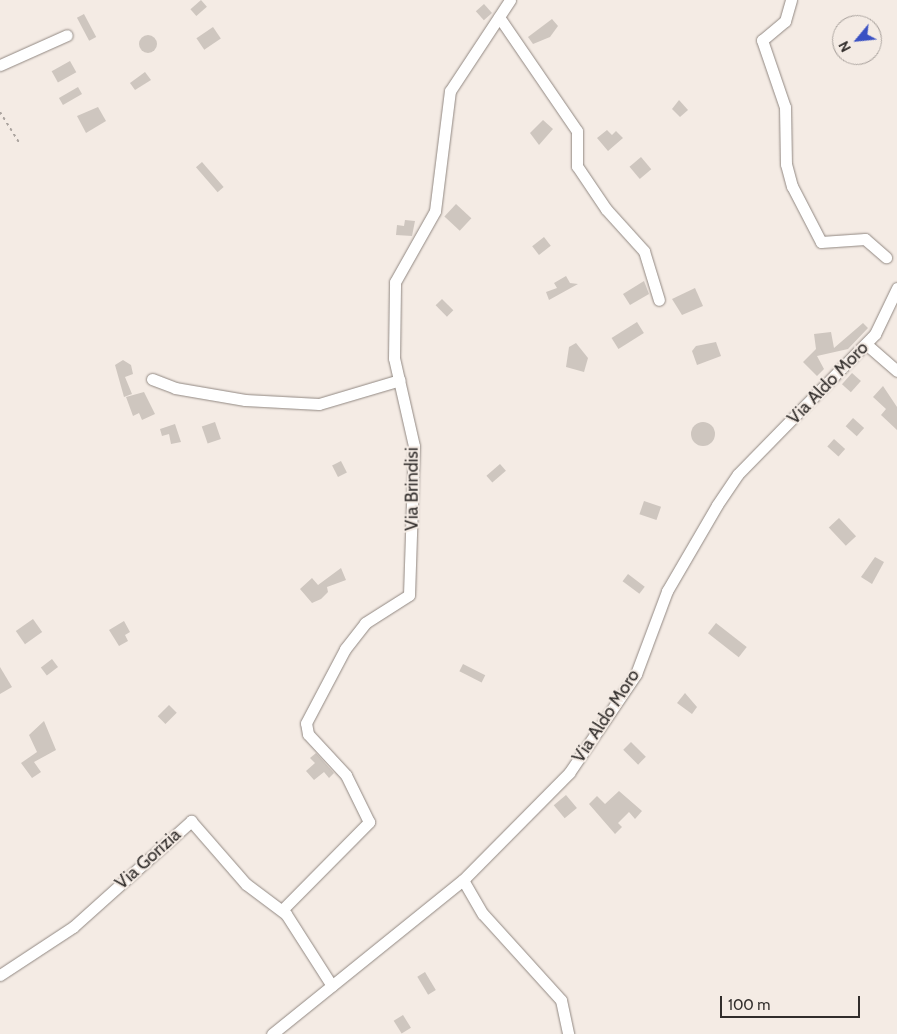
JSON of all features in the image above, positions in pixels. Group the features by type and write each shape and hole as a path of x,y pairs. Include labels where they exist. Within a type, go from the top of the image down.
{"street":[{"name":"Via Brindisi","path":"282,910 369,822 346,775 308,734 306,722 345,649 365,623 409,595 414,446 394,358 395,282 435,211 450,91 510,0"},
{"path":"791,0 786,21 762,40 785,107 786,164 792,186 821,242 865,239 886,257"},
{"path":"499,17 577,131 577,166 606,209 644,251 659,300"},
{"path":"0,65 67,35"},
{"name":"Via Aldo Moro","path":"272,1034 464,880 568,773 600,730 636,674 667,591 738,474 866,344 897,288"},
{"path":"866,344 897,371"},
{"path":"152,379 175,388 245,400 319,404 400,380"},
{"name":"Via Gorizia","path":"0,975 73,927 191,821 246,884 282,910 332,986"},
{"path":"464,880 483,914 561,1000 568,1034"}],"path":[{"path":"0,112 19,142"}],"building":[{"path":"201,0 207,7 196,16 190,9"},
{"path":"484,4 492,13 484,20 476,11"},
{"path":"84,14 96,37 89,41 77,18"},
{"path":"552,19 558,26 550,37 533,44 528,37"},
{"path":"213,27 221,39 204,50 196,38"},
{"path":"148,35 154,38 157,44 154,50 148,53 142,50 139,44 142,38"},
{"path":"70,61 76,72 58,83 52,71"},
{"path":"145,72 151,80 135,90 130,83"},
{"path":"78,87 82,94 63,105 59,98"},
{"path":"679,100 688,110 680,117 672,109"},
{"path":"98,107 106,121 86,133 77,116"},
{"path":"543,120 553,129 539,145 530,133"},
{"path":"607,130 612,135 616,131 623,138 608,151 597,138"},
{"path":"641,157 651,169 640,179 630,167"},
{"path":"202,162 224,187 218,192 196,167"},
{"path":"456,204 471,218 460,231 444,216"},
{"path":"405,220 415,221 412,236 396,235 397,225 404,226"},
{"path":"544,237 551,246 539,255 532,246"},
{"path":"566,276 570,283 578,284 549,300 546,292 557,288 554,283"},
{"path":"644,281 649,294 630,305 623,294"},
{"path":"695,288 703,306 682,315 672,299"},
{"path":"442,299 453,310 447,317 436,305"},
{"path":"637,322 644,333 618,349 612,338"},
{"path":"863,323 868,328 848,349 817,356 824,369 817,376 803,362 816,349 814,334 831,332 834,348"},
{"path":"716,342 721,356 697,365 692,351 696,346"},
{"path":"576,343 588,358 584,372 566,367 569,347"},
{"path":"123,360 131,365 133,374 125,377 132,394 124,397 115,365"},
{"path":"852,373 861,381 851,392 842,384"},
{"path":"883,386 897,407 897,430 881,415 886,409 873,397"},
{"path":"144,392 155,414 142,420 139,413 133,416 126,397"},
{"path":"853,418 864,428 857,436 846,426"},
{"path":"215,422 221,439 208,444 202,427"},
{"path":"703,422 712,425 715,434 712,443 703,446 694,443 691,434 694,425"},
{"path":"175,424 181,442 171,444 169,434 162,436 160,429"},
{"path":"834,439 845,449 838,456 827,446"},
{"path":"341,461 347,473 338,477 332,466"},
{"path":"500,464 506,471 492,483 486,476"},
{"path":"644,501 661,507 656,520 639,514"},
{"path":"839,518 856,536 846,546 829,528"},
{"path":"875,557 884,562 872,584 861,577"},
{"path":"341,568 346,580 327,587 328,592 321,599 312,603 300,589 312,578 318,585"},
{"path":"628,574 645,587 639,594 623,581"},
{"path":"33,619 42,632 25,644 16,631"},
{"path":"124,621 130,632 125,635 128,641 119,646 109,630"},
{"path":"716,623 747,647 739,657 708,633"},
{"path":"52,659 58,667 47,675 41,667"},
{"path":"463,664 485,675 482,682 459,671"},
{"path":"0,667 12,687 0,694"},
{"path":"685,693 697,707 692,714 677,703"},
{"path":"169,705 177,713 165,724 158,716"},
{"path":"44,721 56,750 34,762 41,772 32,778 21,763 37,752 29,735"},
{"path":"631,742 646,757 638,765 623,750"},
{"path":"316,753 334,773 329,778 324,772 314,780 306,771 315,763 310,758"},
{"path":"619,791 642,811 635,819 629,812 618,823 622,827 615,834 589,804 597,796 605,804"},
{"path":"566,795 577,808 565,818 554,805"},
{"path":"425,972 436,990 428,995 417,977"},
{"path":"403,1015 411,1028 402,1034 394,1021"}]}
